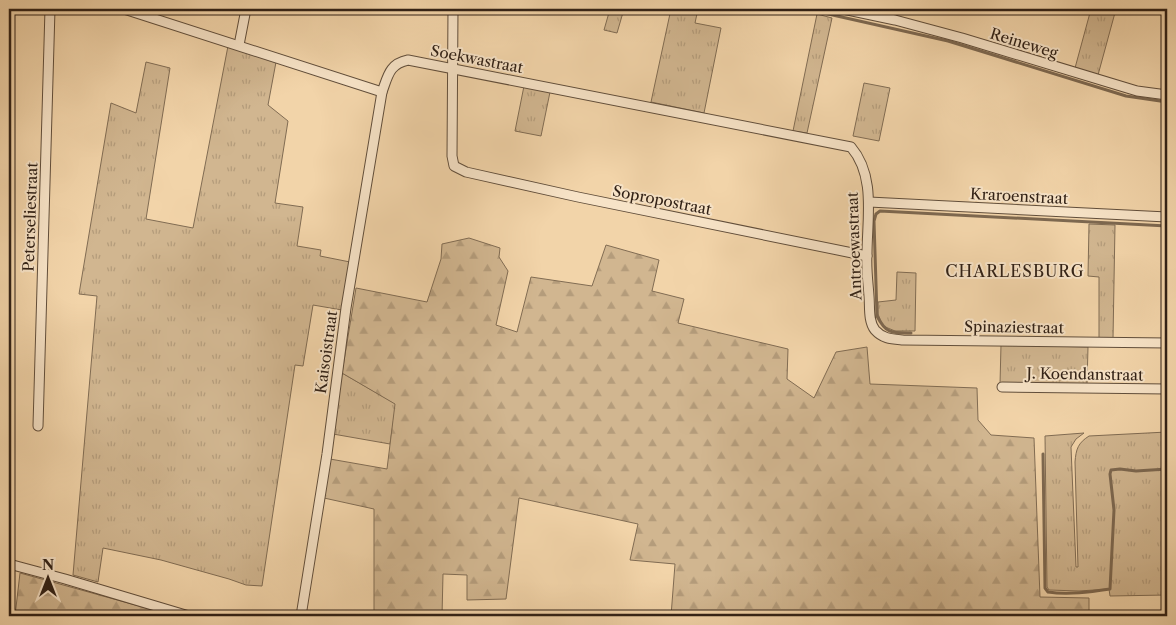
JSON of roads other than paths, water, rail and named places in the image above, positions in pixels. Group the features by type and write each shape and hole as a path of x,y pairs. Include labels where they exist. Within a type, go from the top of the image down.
{"street":[{"name":"Peterseliestraat","path":"38,426 50,9"},
{"path":"124,9 382,92"},
{"path":"239,45 246,9"},
{"path":"453,9 453,68"},
{"name":"Reineweg","path":"843,9 943,33 1137,91 1167,95"},
{"name":"Soekwastraat","path":"382,92 390,71 398,62 408,60 851,147"},
{"name":"Sopropostraat","path":"453,68 452,156 454,166 466,172 586,199 867,256"},
{"name":"Kaisoistraat","path":"301,616 325,464 346,308 382,92"},
{"name":"Antroewastraat","path":"851,147 859,156 863,165 869,202 867,256 871,319"},
{"name":"Kraroenstraat","path":"869,202 1167,217"},
{"name":"Spinaziestraat","path":"871,319 875,329 884,337 903,340 1167,343"},
{"name":"J. Koendanstraat","path":"1002,387 1167,389"},
{"path":"9,564 65,578 189,616"}],"waterway":[{"path":"806,9 948,41 1126,96 1167,102"},
{"path":"911,333 890,331 883,326 877,316 874,221 876,214 880,211 1167,226"},
{"path":"1043,454 1045,588 1048,592 1056,593 1110,589 1114,510 1111,470 1167,469"}],"district":[{"name":"CHARLESBURG","path":"1015,271"}]}
